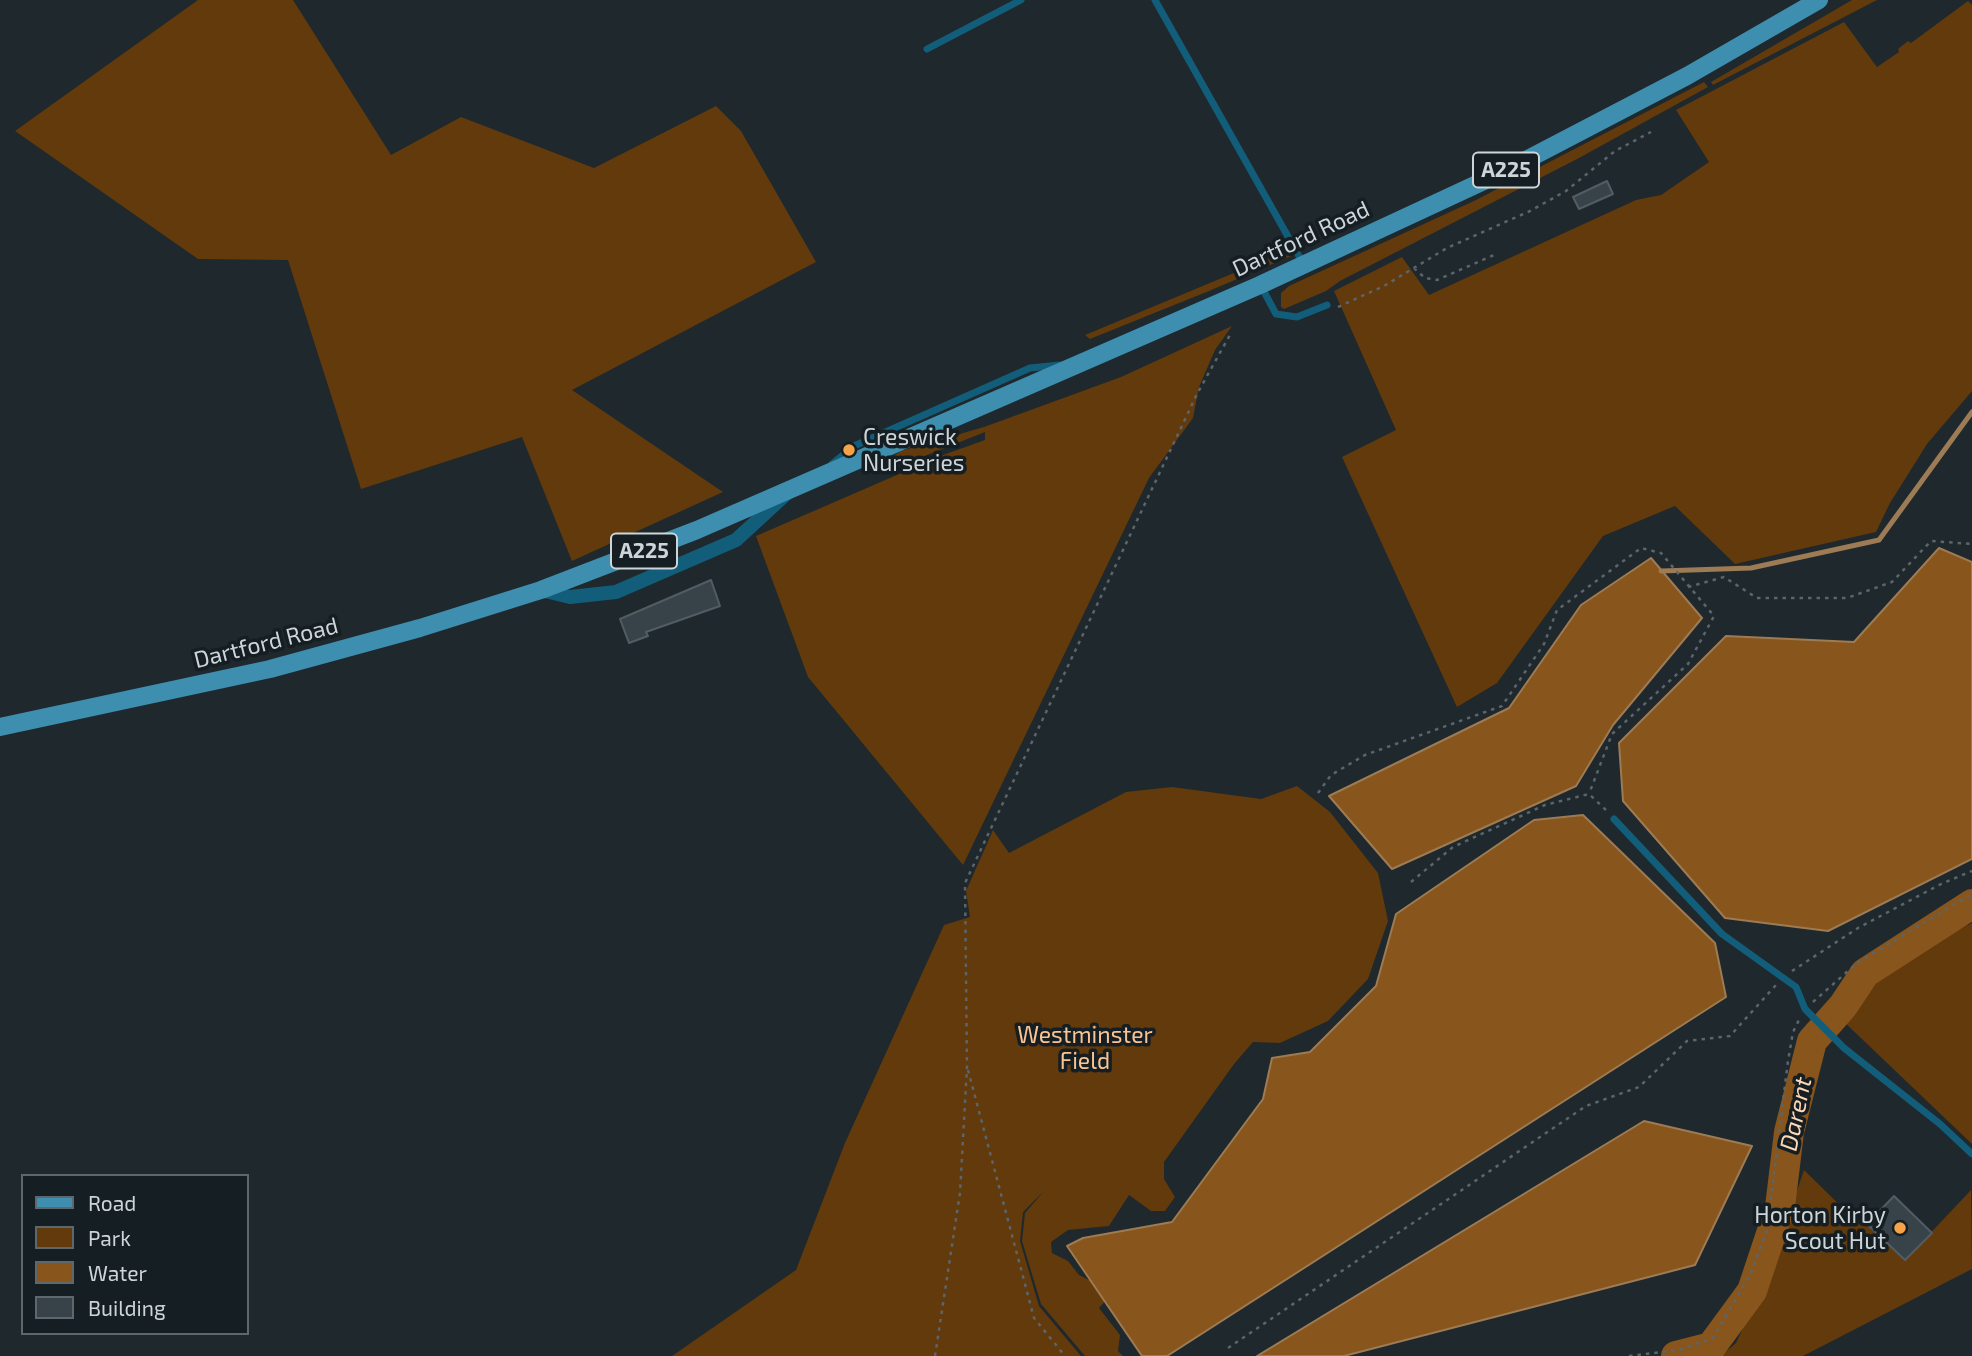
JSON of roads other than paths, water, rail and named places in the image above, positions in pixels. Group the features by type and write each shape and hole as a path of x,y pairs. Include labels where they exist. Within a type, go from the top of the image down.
{"main road":[{"name":"Dartford Road","path":"0,727 270,669 421,628 541,590 788,492 1261,285 1503,172 1700,69 1819,0"}],"street":[{"name":"Dartford Road","path":"541,590 570,597 616,592 736,540 788,492"}],"lane":[{"path":"927,49 1021,0"},
{"path":"1155,0 1304,265"},
{"path":"1261,285 1276,314 1297,317 1327,305"},
{"path":"1614,819 1722,934 1796,987 1807,1011 1844,1048 1940,1124 1972,1154"}],"water":[{"path":"1939,548 1972,562 1972,859 1828,931 1725,918 1623,801 1619,743 1726,636 1854,642"},
{"path":"1651,558 1702,618 1613,725 1576,786 1392,869 1329,796 1509,708 1581,605"},
{"path":"1583,815 1715,943 1726,997 1167,1356 1142,1356 1067,1246 1083,1238 1172,1222 1263,1099 1272,1058 1310,1052 1376,986 1396,914 1534,820"},
{"path":"1644,1121 1752,1146 1695,1265 1344,1356 1257,1356"}],"waterway":[{"path":"1661,571 1751,568 1879,540 1972,412"},
{"name":"Darent","path":"1676,1356 1711,1347 1752,1291 1780,1207 1789,1132 1812,1041 1843,1006 1865,973 1972,904"}],"place":[{"name":"Creswick Nurseries","path":"849,450"},
{"name":"Horton Kirby Scout Hut","path":"1900,1228"}],"park label":[{"name":"Westminster Field","path":"1085,1048"}]}
